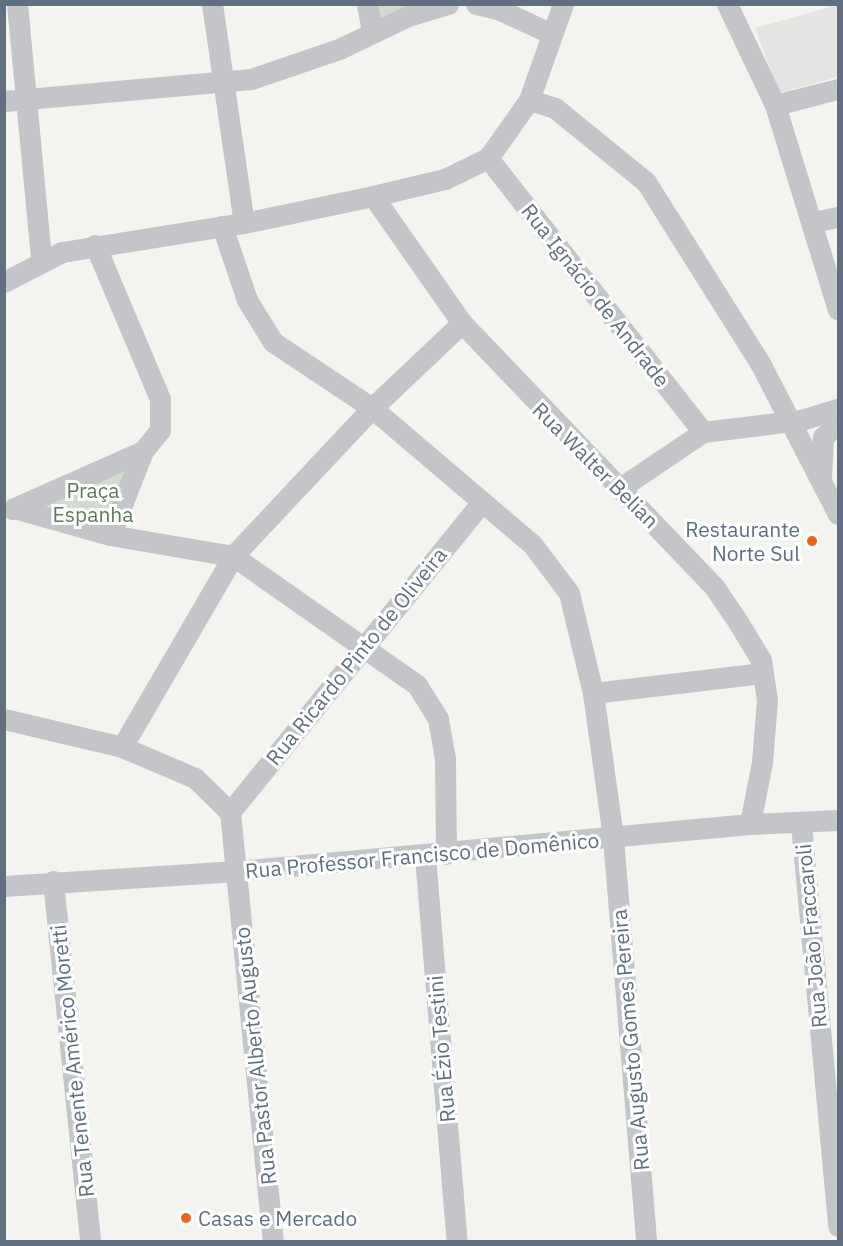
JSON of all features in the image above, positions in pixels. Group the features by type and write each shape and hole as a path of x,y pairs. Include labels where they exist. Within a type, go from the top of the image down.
{"street":[{"path":"16,4 14,101 41,260"},
{"path":"212,4 244,223"},
{"path":"367,4 372,33"},
{"path":"476,4 498,9 550,33"},
{"path":"4,282 41,260 95,245 244,223 373,196 445,178 488,158 529,100 550,33 563,4"},
{"path":"727,4 775,105 814,222 838,310"},
{"path":"14,101 222,83 262,75 339,49 436,6"},
{"path":"775,105 838,89"},
{"path":"529,100 555,108 646,182 760,363 838,514"},
{"name":"Rua Ignácio de Andrade","path":"488,158 703,432"},
{"name":"Rua Walter Belian","path":"373,196 462,323 544,414 620,488 715,588 761,660 767,700 762,762 750,824"},
{"path":"814,222 838,217"},
{"name":"Rua Augusto Gomes Pereira","path":"222,226 247,300 273,342 372,408 532,544 568,593 593,693 613,838 646,1242"},
{"path":"95,245 160,399 160,430 143,451 110,535"},
{"path":"122,747 233,556 372,408 462,323"},
{"path":"620,488 703,432 790,421 838,409"},
{"path":"820,481 823,437 838,423"},
{"path":"11,509 143,451"},
{"name":"Rua Ricardo Pinto de Oliveira","path":"230,812 363,645 482,502"},
{"path":"11,509 110,535 233,556"},
{"name":"Rua Ézio Testini","path":"233,556 417,685 438,718 446,758 435,855 457,1242"},
{"path":"593,693 763,673"},
{"path":"4,719 122,747 195,778 230,812"},
{"name":"Rua Pastor Alberto Augusto","path":"230,812 273,1242"},
{"name":"Rua Professor Francisco de Domênico","path":"4,886 53,881 237,871 435,855 750,824 801,824 838,820"},
{"name":"Rua João Fraccaroli","path":"801,824 838,1226"},
{"name":"Rua Tenente Américo Moretti","path":"53,881 90,1242"}],"shaded area":[{"path":"838,5 838,77 779,93 755,28"}],"green space":[{"path":"424,4 372,33 368,5"},
{"name":"Praça Espanha","path":"126,468 106,523 97,526 38,504"}],"place":[{"name":"Restaurante Norte Sul","path":"812,541"},
{"name":"Casas e Mercado","path":"186,1218"}]}
